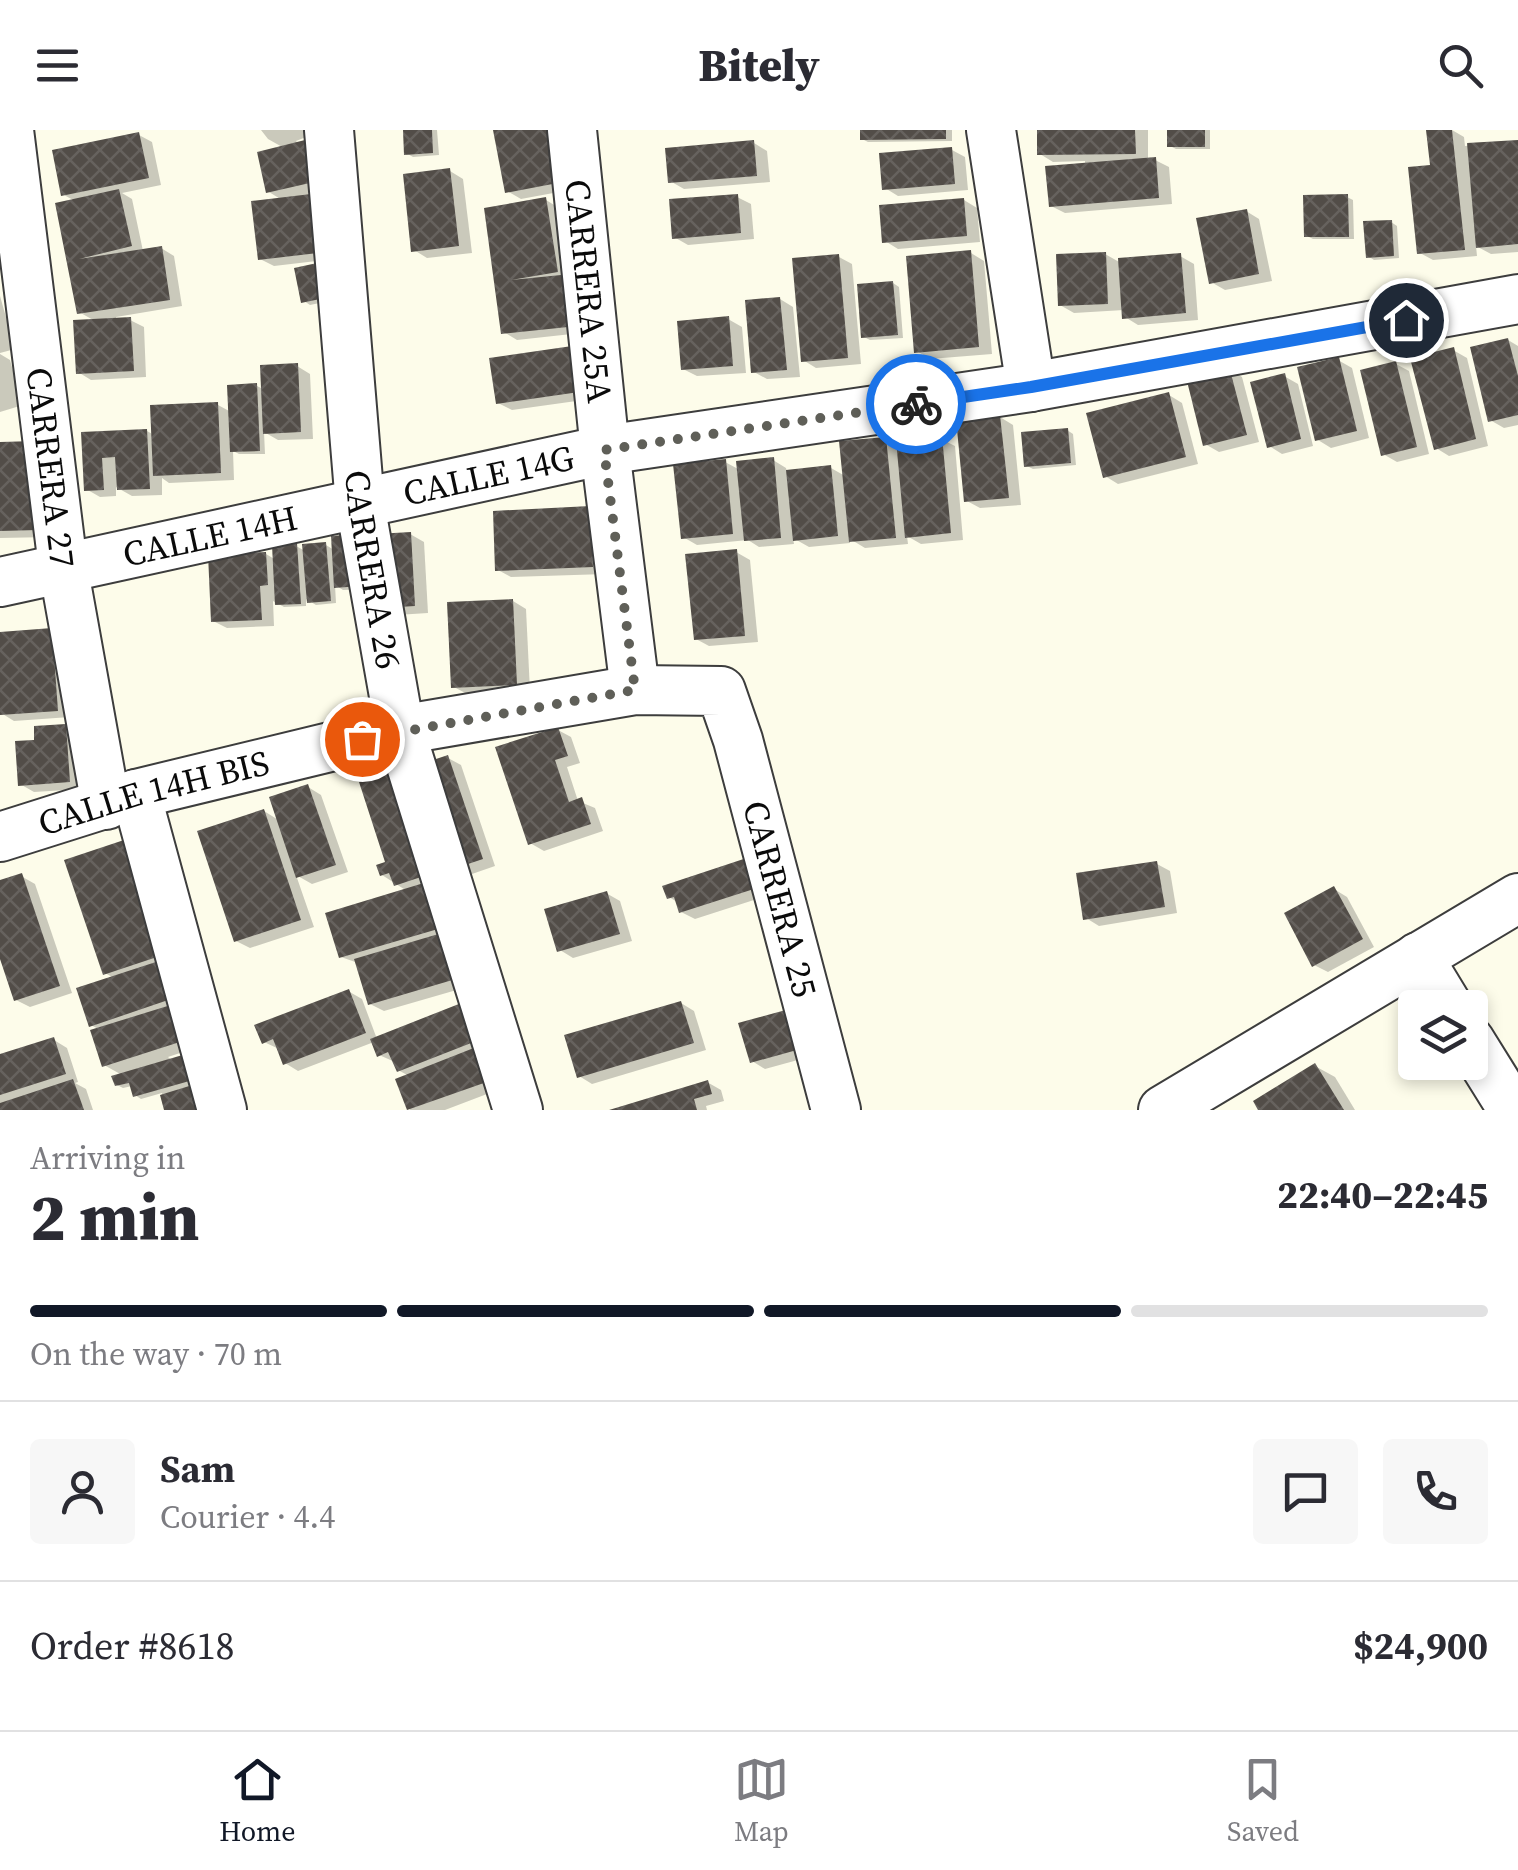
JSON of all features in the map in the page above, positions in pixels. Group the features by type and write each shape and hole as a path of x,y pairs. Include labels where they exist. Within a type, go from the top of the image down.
{"street":[{"name":"CARRERA 27","path":"9,130 63,566 121,800 222,1110"},
{"name":"CARRERA 26","path":"328,130 360,504 400,730 518,1110"},
{"name":"CARRERA 25A","path":"572,130 604,450 635,690"},
{"path":"990,130 1031,387 1518,299"},
{"name":"CALLE 14G","path":"360,504 604,450 1031,387"},
{"name":"CALLE 14H","path":"0,582 360,504"},
{"name":"CALLE 14H BIS","path":"0,837 121,800 400,730 635,690 721,691"},
{"name":"CARRERA 25","path":"721,691 738,740 836,1110"},
{"path":"1162,1110 1518,898"},
{"path":"1418,958 1438,990"},
{"path":"1488,1070 1513,1110"}],"building":[{"path":"403,130 432,130 433,153 404,155"},
{"path":"493,130 553,130 563,182 505,193"},
{"path":"860,130 946,130 946,139 860,140"},
{"path":"1037,130 1135,130 1136,154 1037,155"},
{"path":"1167,130 1205,130 1205,147 1167,147"},
{"path":"1426,130 1452,130 1465,250 1417,254 1408,167 1430,165"},
{"path":"139,132 149,178 61,196 52,150"},
{"path":"313,138 323,180 266,193 257,152"},
{"path":"754,140 757,176 668,183 665,148"},
{"path":"1518,140 1518,244 1476,248 1467,143"},
{"path":"952,147 955,184 882,190 879,153"},
{"path":"1156,157 1159,198 1049,207 1045,166"},
{"path":"450,168 459,246 411,252 403,174"},
{"path":"119,189 132,246 79,259 162,246 170,300 77,314 55,203"},
{"path":"328,192 335,251 258,260 251,201"},
{"path":"738,194 741,233 672,239 669,199"},
{"path":"1348,194 1349,237 1304,237 1303,195"},
{"path":"546,197 558,272 511,280 581,273 587,325 501,334 484,208"},
{"path":"964,198 967,236 882,243 879,205"},
{"path":"1247,209 1259,274 1209,284 1196,218"},
{"path":"1392,220 1394,256 1366,258 1363,221"},
{"path":"971,250 979,347 914,353 906,256"},
{"path":"1106,252 1108,304 1058,306 1056,254"},
{"path":"1181,253 1186,313 1122,319 1118,258"},
{"path":"839,254 848,358 801,362 792,258"},
{"path":"331,260 339,295 301,303 294,268"},
{"path":"893,281 898,335 861,338 857,284"},
{"path":"780,297 787,370 751,373 745,300"},
{"path":"729,316 733,366 681,370 677,321"},
{"path":"131,317 134,371 76,374 73,320"},
{"path":"1508,338 1518,376 1518,415 1488,422 1470,347"},
{"path":"586,344 593,390 496,404 489,358"},
{"path":"1454,347 1476,439 1434,450 1410,358"},
{"path":"1339,357 1357,431 1315,441 1297,367"},
{"path":"1396,361 1417,447 1381,456 1360,370"},
{"path":"298,363 301,432 263,434 260,365"},
{"path":"1229,366 1247,435 1203,446 1186,377"},
{"path":"1285,373 1301,439 1267,448 1250,382"},
{"path":"257,383 260,451 230,452 227,385"},
{"path":"1169,392 1186,457 1103,478 1086,413"},
{"path":"218,402 221,473 153,476 150,405"},
{"path":"1000,415 1009,498 964,502 956,419"},
{"path":"1068,428 1071,463 1024,467 1021,432"},
{"path":"147,429 150,489 117,490 115,457 102,458 104,490 84,491 81,432"},
{"path":"942,436 951,533 905,538 896,440"},
{"path":"886,437 896,538 849,542 839,441"},
{"path":"35,441 38,530 0,531 0,442"},
{"path":"774,457 781,538 744,541 736,461"},
{"path":"726,459 733,534 681,539 673,464"},
{"path":"831,465 838,536 793,541 786,470"},
{"path":"590,506 593,567 495,571 493,511"},
{"path":"411,532 415,606 382,608 376,534"},
{"path":"358,534 361,586 334,588 331,536"},
{"path":"326,542 331,601 307,603 302,544"},
{"path":"297,543 301,604 275,605 272,545"},
{"path":"737,549 745,636 694,640 685,554"},
{"path":"266,552 268,585 260,586 262,620 211,622 208,554"},
{"path":"513,599 517,685 451,688 447,602"},
{"path":"52,628 58,711 0,715 0,632"},
{"path":"66,724 70,782 18,786 15,741 34,740 34,726"},
{"path":"558,727 568,756 555,760 569,802 582,797 591,824 528,845 495,747"},
{"path":"448,755 483,859 456,868 421,764"},
{"path":"390,772 424,876 394,886 389,873 380,876 376,865 385,862 359,782"},
{"path":"308,784 336,865 296,878 269,797"},
{"path":"264,809 301,920 234,942 197,831"},
{"path":"139,835 178,950 103,975 64,860"},
{"path":"765,852 776,882 679,913 674,897 667,899 662,886"},
{"path":"1157,861 1165,907 1083,920 1076,873"},
{"path":"22,873 60,986 14,1001 0,959 0,880"},
{"path":"437,879 438,929 339,958 325,913"},
{"path":"1334,886 1363,939 1312,967 1284,913"},
{"path":"607,891 620,934 557,952 544,909"},
{"path":"452,930 466,976 368,1005 354,959"},
{"path":"162,960 174,998 89,1027 76,988"},
{"path":"349,989 366,1033 283,1065 273,1039 262,1044 254,1025"},
{"path":"474,998 489,1036 397,1072 388,1052 377,1057 370,1039"},
{"path":"681,1001 694,1043 577,1078 564,1035"},
{"path":"174,1004 186,1040 102,1067 90,1030"},
{"path":"793,1008 804,1048 750,1063 738,1023"},
{"path":"54,1037 66,1074 0,1095 0,1054"},
{"path":"489,1042 501,1077 407,1110 395,1079"},
{"path":"186,1054 193,1080 133,1097 129,1083 115,1086 111,1076"},
{"path":"1315,1063 1344,1110 1258,1110 1253,1101"},
{"path":"73,1079 84,1110 0,1110 0,1103"},
{"path":"708,1080 712,1094 694,1099 697,1110 609,1110"},
{"path":"199,1083 207,1110 164,1110 160,1095"}],"way so far":[{"path":"362,739 635,690 604,450 916,404"}],"route":[{"path":"916,404 1406,320"}]}
